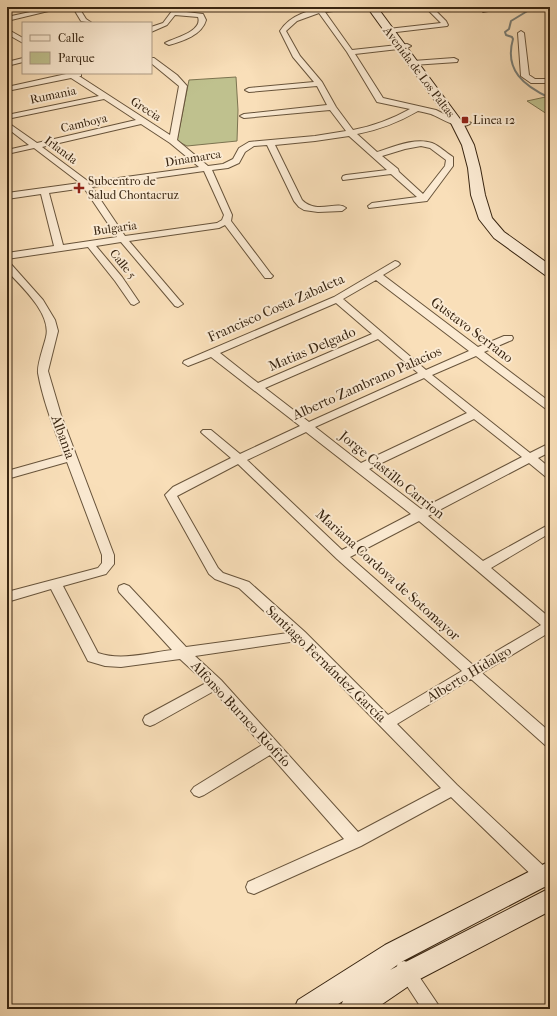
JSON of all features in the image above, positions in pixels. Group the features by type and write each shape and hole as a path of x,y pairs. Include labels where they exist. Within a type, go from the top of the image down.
{"main road":[{"name":"Avenida de Los Paltas","path":"372,7 392,30"},
{"name":"Avenida de Los Paltas","path":"379,7 403,46 462,123 478,147 483,167 487,195 495,219 504,228 550,262"},
{"name":"Avenida de Los Paltas","path":"462,123 474,168 478,195 486,219 499,235 550,272"},
{"path":"352,1009 400,963 548,876"},
{"path":"307,1009 400,963 550,899"}],"street":[{"path":"7,19 62,7"},
{"path":"79,7 78,11 84,20 87,22"},
{"path":"350,7 321,11 296,18 286,24 283,31 298,57 318,84 332,107 352,133 424,199"},
{"path":"392,30 445,25 444,22 428,7"},
{"path":"152,30 164,24 176,10 201,15 202,21 200,28 191,35 169,43"},
{"path":"321,11 350,52 380,100 418,108 462,123"},
{"path":"7,31 22,40"},
{"path":"521,33 525,76 534,81 550,81"},
{"path":"350,52 403,46"},
{"path":"7,64 22,60"},
{"path":"416,63 454,60"},
{"path":"152,61 174,77 183,86 173,141"},
{"path":"7,88 71,74"},
{"name":"Grecia","path":"71,74 173,141 207,169"},
{"path":"249,90 318,84"},
{"name":"Rumania","path":"7,117 104,97"},
{"path":"244,116 332,107"},
{"name":"Dinamarca","path":"7,196 225,166 236,161 242,150 252,144 352,133 396,121 418,108"},
{"name":"Camboya","path":"7,152 143,121"},
{"name":"Irlanda","path":"7,124 86,184 123,239 178,304"},
{"path":"270,143 298,201 303,207 311,209 342,208"},
{"path":"372,206 424,199 449,166 450,159 432,146 424,143 414,144 377,155"},
{"path":"207,169 228,215 226,221 268,276"},
{"path":"346,178 395,171"},
{"path":"44,190 59,248"},
{"name":"Bulgaria","path":"7,256 219,225 226,221"},
{"name":"Calle 5","path":"90,244 120,279 134,302"},
{"name":"Francisco Costa Zabaleta","path":"188,363 337,299 395,264"},
{"name":"Albania","path":"7,265 40,302 50,320 53,331 43,371 54,415 108,556 108,564 102,571 7,597"},
{"name":"Gustavo Serrano","path":"376,275 550,407"},
{"path":"337,299 424,373 550,474"},
{"name":"Matias Delgado","path":"256,388 379,335"},
{"name":"Alberto Zambrano Palacios","path":"239,459 307,426 424,373 508,338"},
{"name":"Jorge Castillo Carrion","path":"212,352 420,515 550,626"},
{"path":"361,468 475,414"},
{"name":"Mariana Cordova de Sotomayor","path":"207,432 239,459 341,556 550,741"},
{"path":"341,556 550,447"},
{"path":"7,475 70,457"},
{"name":"Santiago Fernández García","path":"239,459 176,490 171,495 172,500 213,571 219,576 244,585 300,636 452,789 548,876"},
{"path":"482,567 550,528"},
{"path":"55,584 93,657 105,661 121,662 300,636"},
{"name":"Alfonso Burneo Riofrío","path":"124,589 183,653 216,684 356,841"},
{"name":"Alberto Hidalgo","path":"387,723 550,626"},
{"path":"150,720 216,684"},
{"path":"199,791 272,746"},
{"path":"254,887 356,841 452,789"},
{"path":"400,963 432,1009"}],"green space":[{"path":"236,77 238,110 237,141 187,146 177,141 189,80"},
{"path":"550,96 550,116 527,101"}],"waterway":[{"path":"534,7 511,21 509,29 505,32 506,35 512,37 513,39 511,60 518,76 532,88 550,98"}],"place":[{"name":"Linea 12","path":"465,120"},
{"name":"Subcentro de Salud Chontacruz","path":"79,188"}]}
